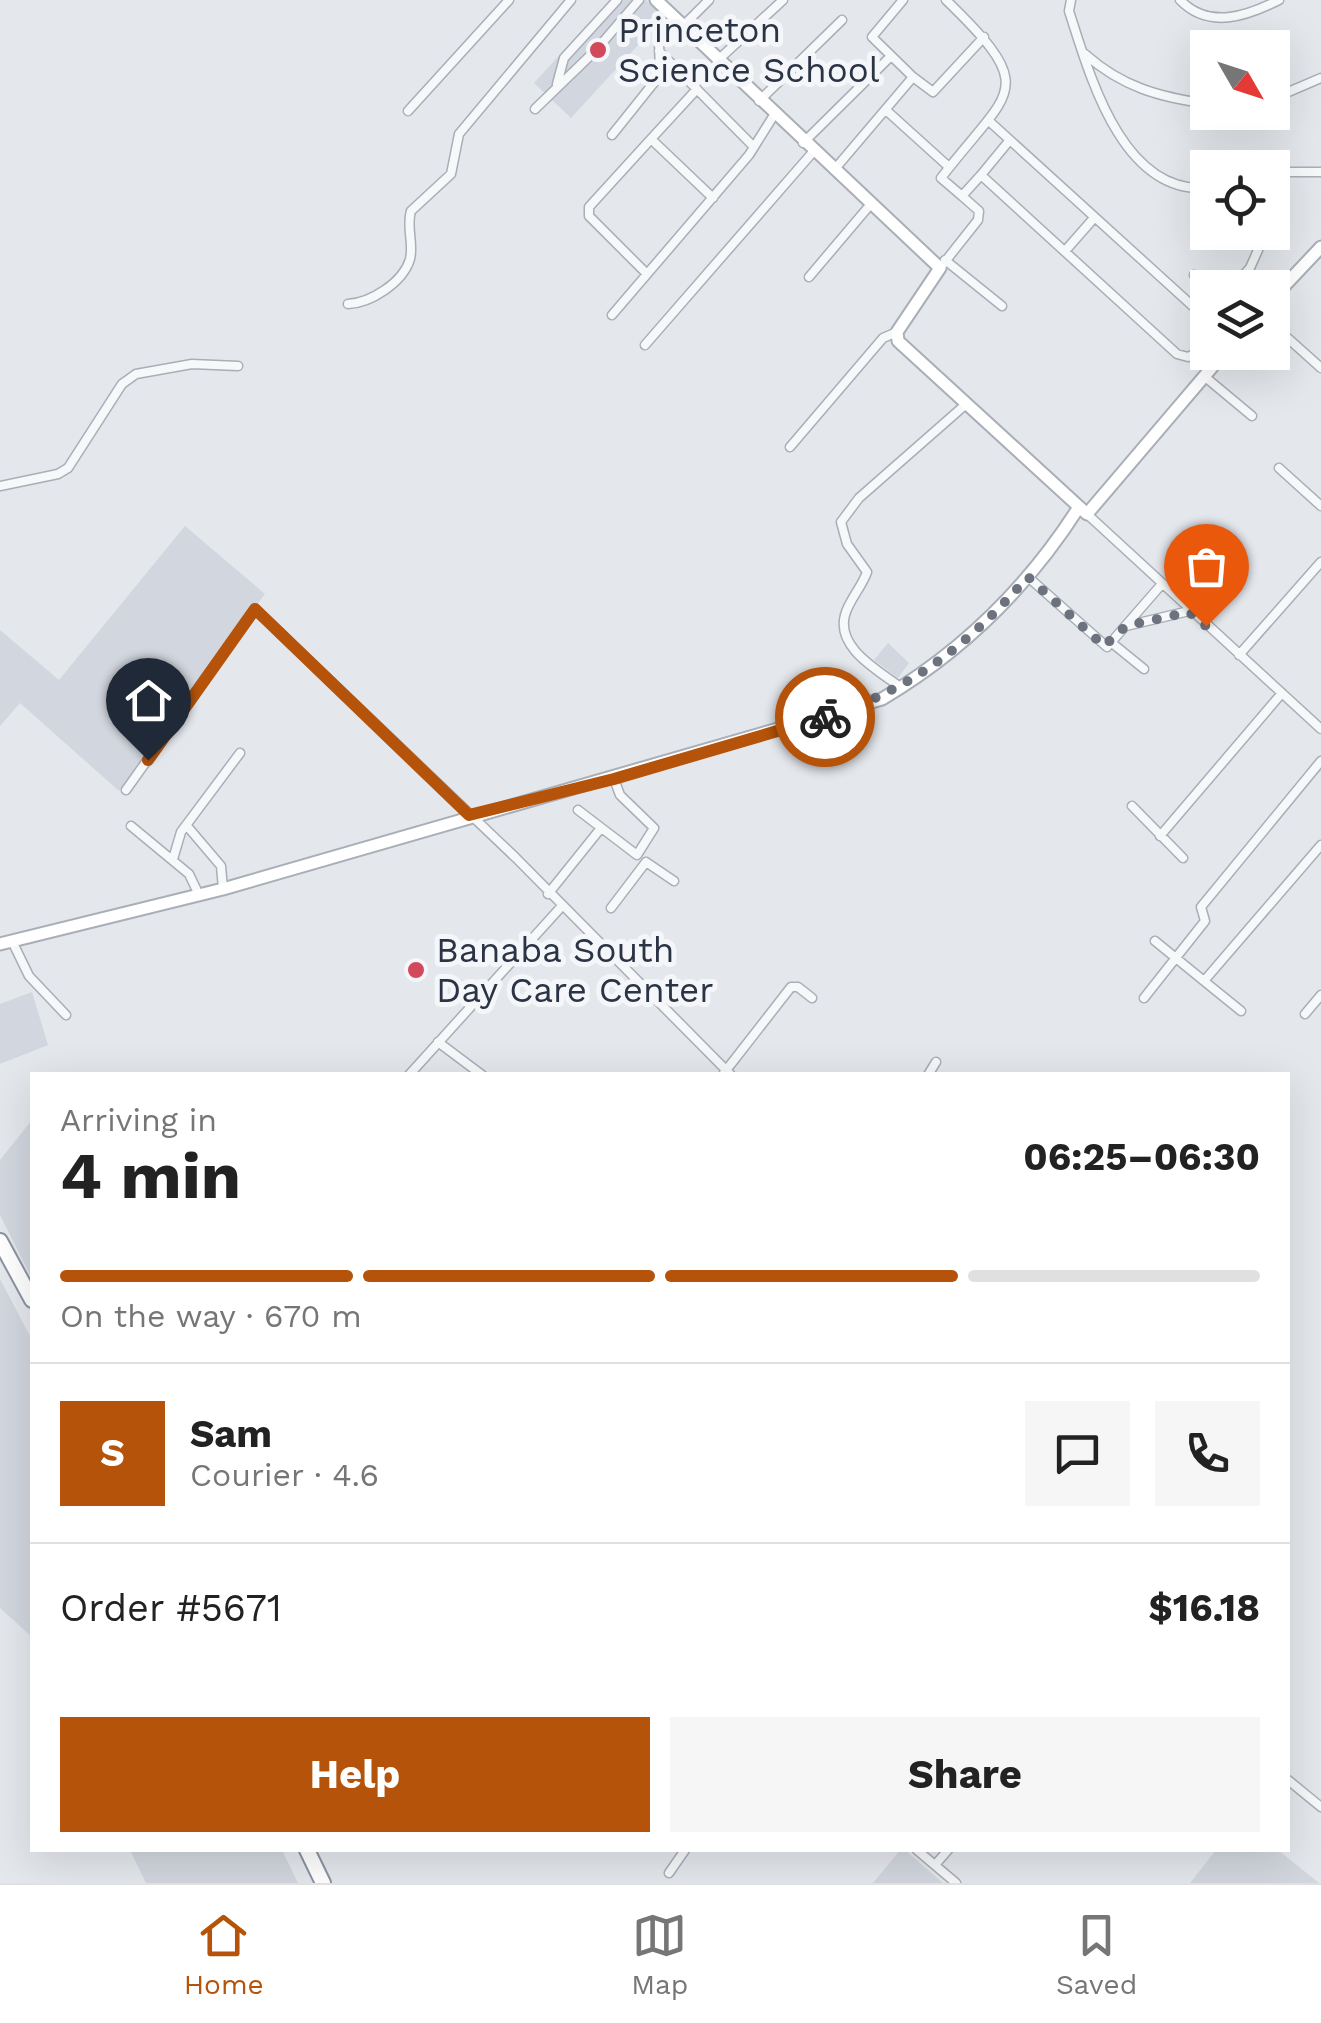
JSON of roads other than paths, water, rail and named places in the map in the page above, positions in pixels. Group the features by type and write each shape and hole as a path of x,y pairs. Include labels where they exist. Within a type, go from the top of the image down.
{"highway":[{"path":"0,1242 30,1296"},
{"path":"308,1852 322,1883"}],"street":[{"path":"408,111 509,0"},
{"path":"348,304 371,301 406,266 410,256 411,211 451,174 459,134 572,0"},
{"path":"556,84 564,58 616,0"},
{"path":"535,109 556,84 575,72 639,0"},
{"path":"656,0 870,205 942,264 1002,306"},
{"path":"612,135 660,75 657,49 678,24 709,0"},
{"path":"717,61 783,0"},
{"path":"903,0 872,33 874,41 933,92 984,37"},
{"path":"790,447 883,338 897,332 979,214 941,178 1002,103 1005,73 1002,61 984,37 946,0"},
{"path":"1071,0 1069,12 1102,101 1140,163 1166,182 1190,189"},
{"path":"1180,0 1191,12 1219,18 1252,13 1279,0"},
{"path":"760,101 842,20"},
{"path":"657,49 754,147"},
{"path":"1082,51 1108,74 1131,86 1160,97 1190,101"},
{"path":"802,142 891,56"},
{"path":"833,172 914,76"},
{"path":"1290,92 1321,78"},
{"path":"647,274 586,212 697,89"},
{"path":"886,112 949,167"},
{"path":"612,315 713,198 774,116"},
{"path":"989,121 1190,304"},
{"path":"651,140 713,198"},
{"path":"962,196 1009,141"},
{"path":"645,345 813,152"},
{"path":"1290,171 1321,172"},
{"path":"981,175 1177,354 1190,356"},
{"path":"809,277 870,205"},
{"path":"1066,251 1094,218"},
{"path":"1290,279 1321,246"},
{"path":"897,332 898,341 965,405 1321,728"},
{"path":"1290,340 1321,368"},
{"path":"0,486 58,474 68,468 122,384 136,374 192,364 238,366"},
{"path":"66,1015 24,969 6,942 223,889 469,815 614,779 848,710 900,688 961,648 1209,370"},
{"path":"1204,376 1252,416"},
{"path":"900,688 852,648 844,634 846,612 866,572 846,544 842,522 860,498 965,405"},
{"path":"1279,468 1321,506"},
{"path":"1239,655 1321,562"},
{"path":"1028,577 1101,645 1112,642 1161,585"},
{"path":"126,790 255,609 469,815 725,1072"},
{"path":"1126,626 1189,612"},
{"path":"1112,642 1144,669"},
{"path":"1160,836 1282,693"},
{"path":"173,859 186,826 240,753"},
{"path":"1144,998 1205,921 1201,907 1321,761"},
{"path":"614,779 620,795 654,828 637,855"},
{"path":"1132,806 1183,858"},
{"path":"578,810 674,882"},
{"path":"131,826 189,874 199,895"},
{"path":"186,826 221,866 223,889"},
{"path":"548,894 601,828"},
{"path":"1204,980 1321,845"},
{"path":"611,908 646,862"},
{"path":"412,1072 561,907"},
{"path":"1155,942 1240,1012"},
{"path":"727,1072 791,987 812,998"},
{"path":"1305,1014 1321,994"},
{"path":"438,1042 478,1072"},
{"path":"930,1072 936,1062"},
{"path":"1290,1782 1321,1807"},
{"path":"669,1872 684,1852"},
{"path":"919,1852 956,1883"},
{"path":"935,1865 946,1852"}],"place":[{"name":"Princeton Science School","path":"598,50"},
{"name":"Banaba South Day Care Center","path":"416,970"}]}
